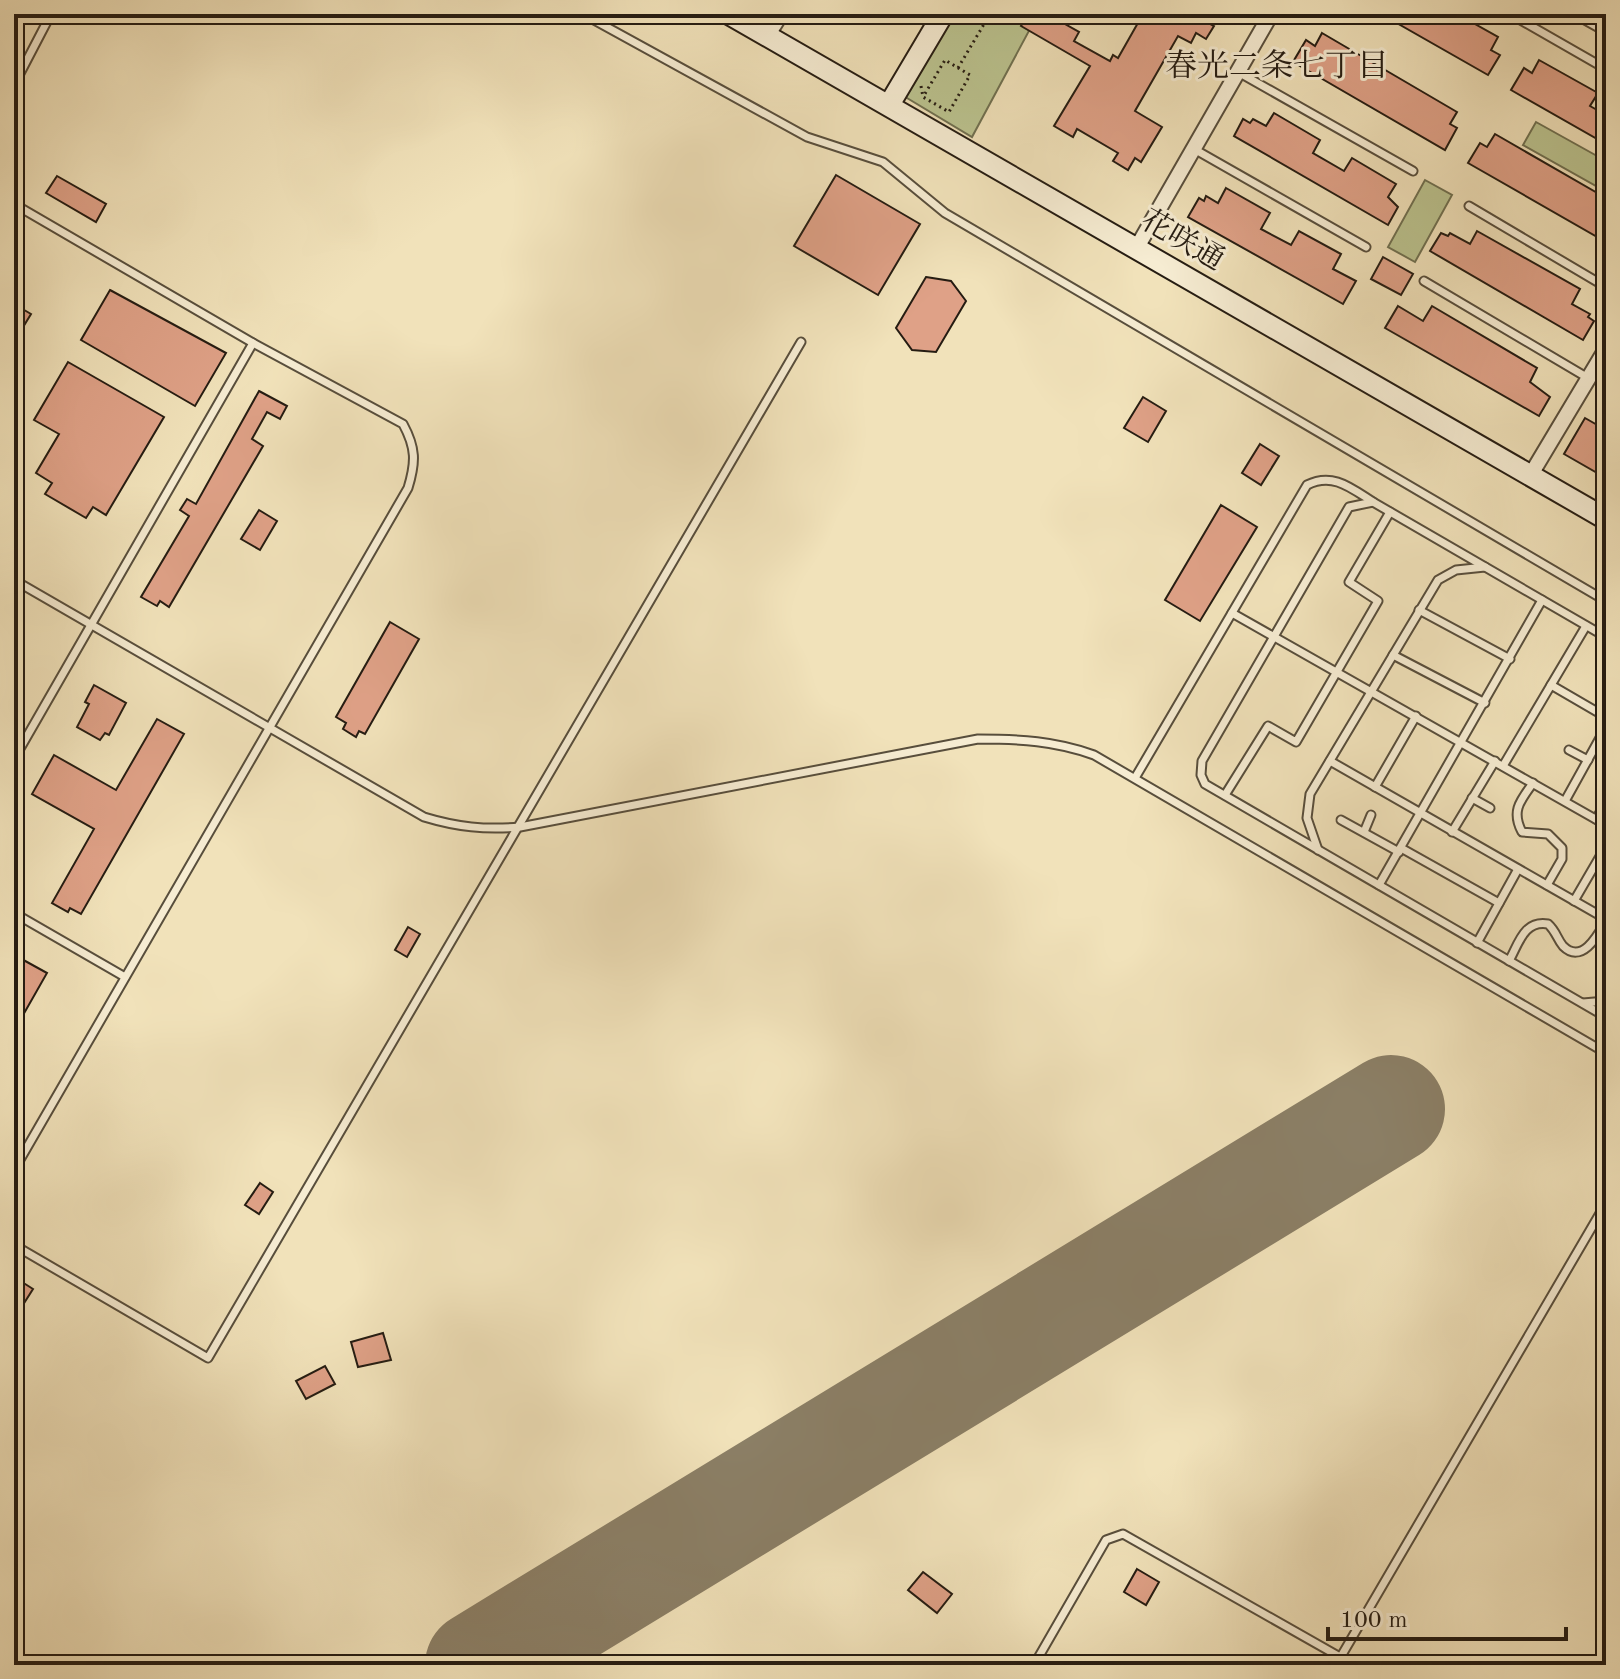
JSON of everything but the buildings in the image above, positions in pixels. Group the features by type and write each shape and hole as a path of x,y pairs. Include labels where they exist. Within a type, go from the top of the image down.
{"street":[{"name":"花咲通","path":"729,14 1606,519"},
{"path":"767,36 781,14"},
{"path":"889,105 943,14"},
{"path":"1136,249 1271,14"},
{"path":"1581,14 1606,28"},
{"path":"1530,476 1606,349"}],"lane":[{"path":"14,85 51,14"},
{"path":"583,14 807,137 883,162 945,213 1606,601"},
{"path":"1510,14 1606,69"},
{"path":"1238,72 1413,171"},
{"path":"1194,149 1366,247"},
{"path":"14,204 253,343 403,424 414,444 415,463 408,488 14,1170"},
{"path":"1469,206 1606,287"},
{"path":"14,223 21,210"},
{"path":"1424,281 1588,378"},
{"path":"14,1245 208,1358 801,342"},
{"path":"14,759 253,343"},
{"path":"1135,778 1307,485 1321,478 1342,482 1606,637"},
{"path":"1373,502 1349,507 1202,761 1201,775 1205,784 1606,1017"},
{"path":"1225,795 1268,726 1296,742 1338,671 1378,601 1349,582 1390,512"},
{"path":"1318,850 1307,818 1310,794 1438,580 1456,570 1485,567"},
{"path":"14,580 424,817 485,830 520,827 978,739 1044,741 1071,746 1135,778 1606,1053"},
{"path":"1379,885 1542,600"},
{"path":"1419,610 1510,659"},
{"path":"1232,613 1606,825"},
{"path":"1503,766 1586,626"},
{"path":"1393,655 1485,703"},
{"path":"1551,685 1606,717"},
{"path":"1375,787 1416,716"},
{"path":"1565,801 1601,736"},
{"path":"1569,750 1588,760"},
{"path":"1330,761 1606,920 1594,942 1584,950 1572,951 1562,945 1556,931 1548,924 1538,922 1526,928 1509,961"},
{"path":"1452,832 1495,761"},
{"path":"1533,783 1517,806 1515,819 1522,832 1548,834 1562,848 1562,859 1547,885"},
{"path":"1472,798 1490,808"},
{"path":"1596,819 1606,803"},
{"path":"1364,832 1371,815"},
{"path":"1341,820 1499,903"},
{"path":"1574,901 1606,846"},
{"path":"1594,866 1604,873"},
{"path":"1477,943 1518,869"},
{"path":"14,913 125,977"},
{"path":"1581,1003 1606,1001"},
{"path":"1034,1665 1106,1540 1123,1534 1338,1661 1606,1203"}],"path":[{"path":"958,68 990,14"},
{"path":"945,60 970,75 949,112 923,97 945,60"},
{"path":"907,75 921,82 923,97"}],"green space":[{"path":"943,14 1038,14 972,137 897,92"},
{"path":"1536,122 1606,161 1605,191 1523,145"},
{"path":"1425,180 1452,195 1415,262 1388,247"}],"runway":[{"path":"479,1665 1391,1109"}],"district":[{"name":"春光二条七丁目","path":"1277,68"}]}
